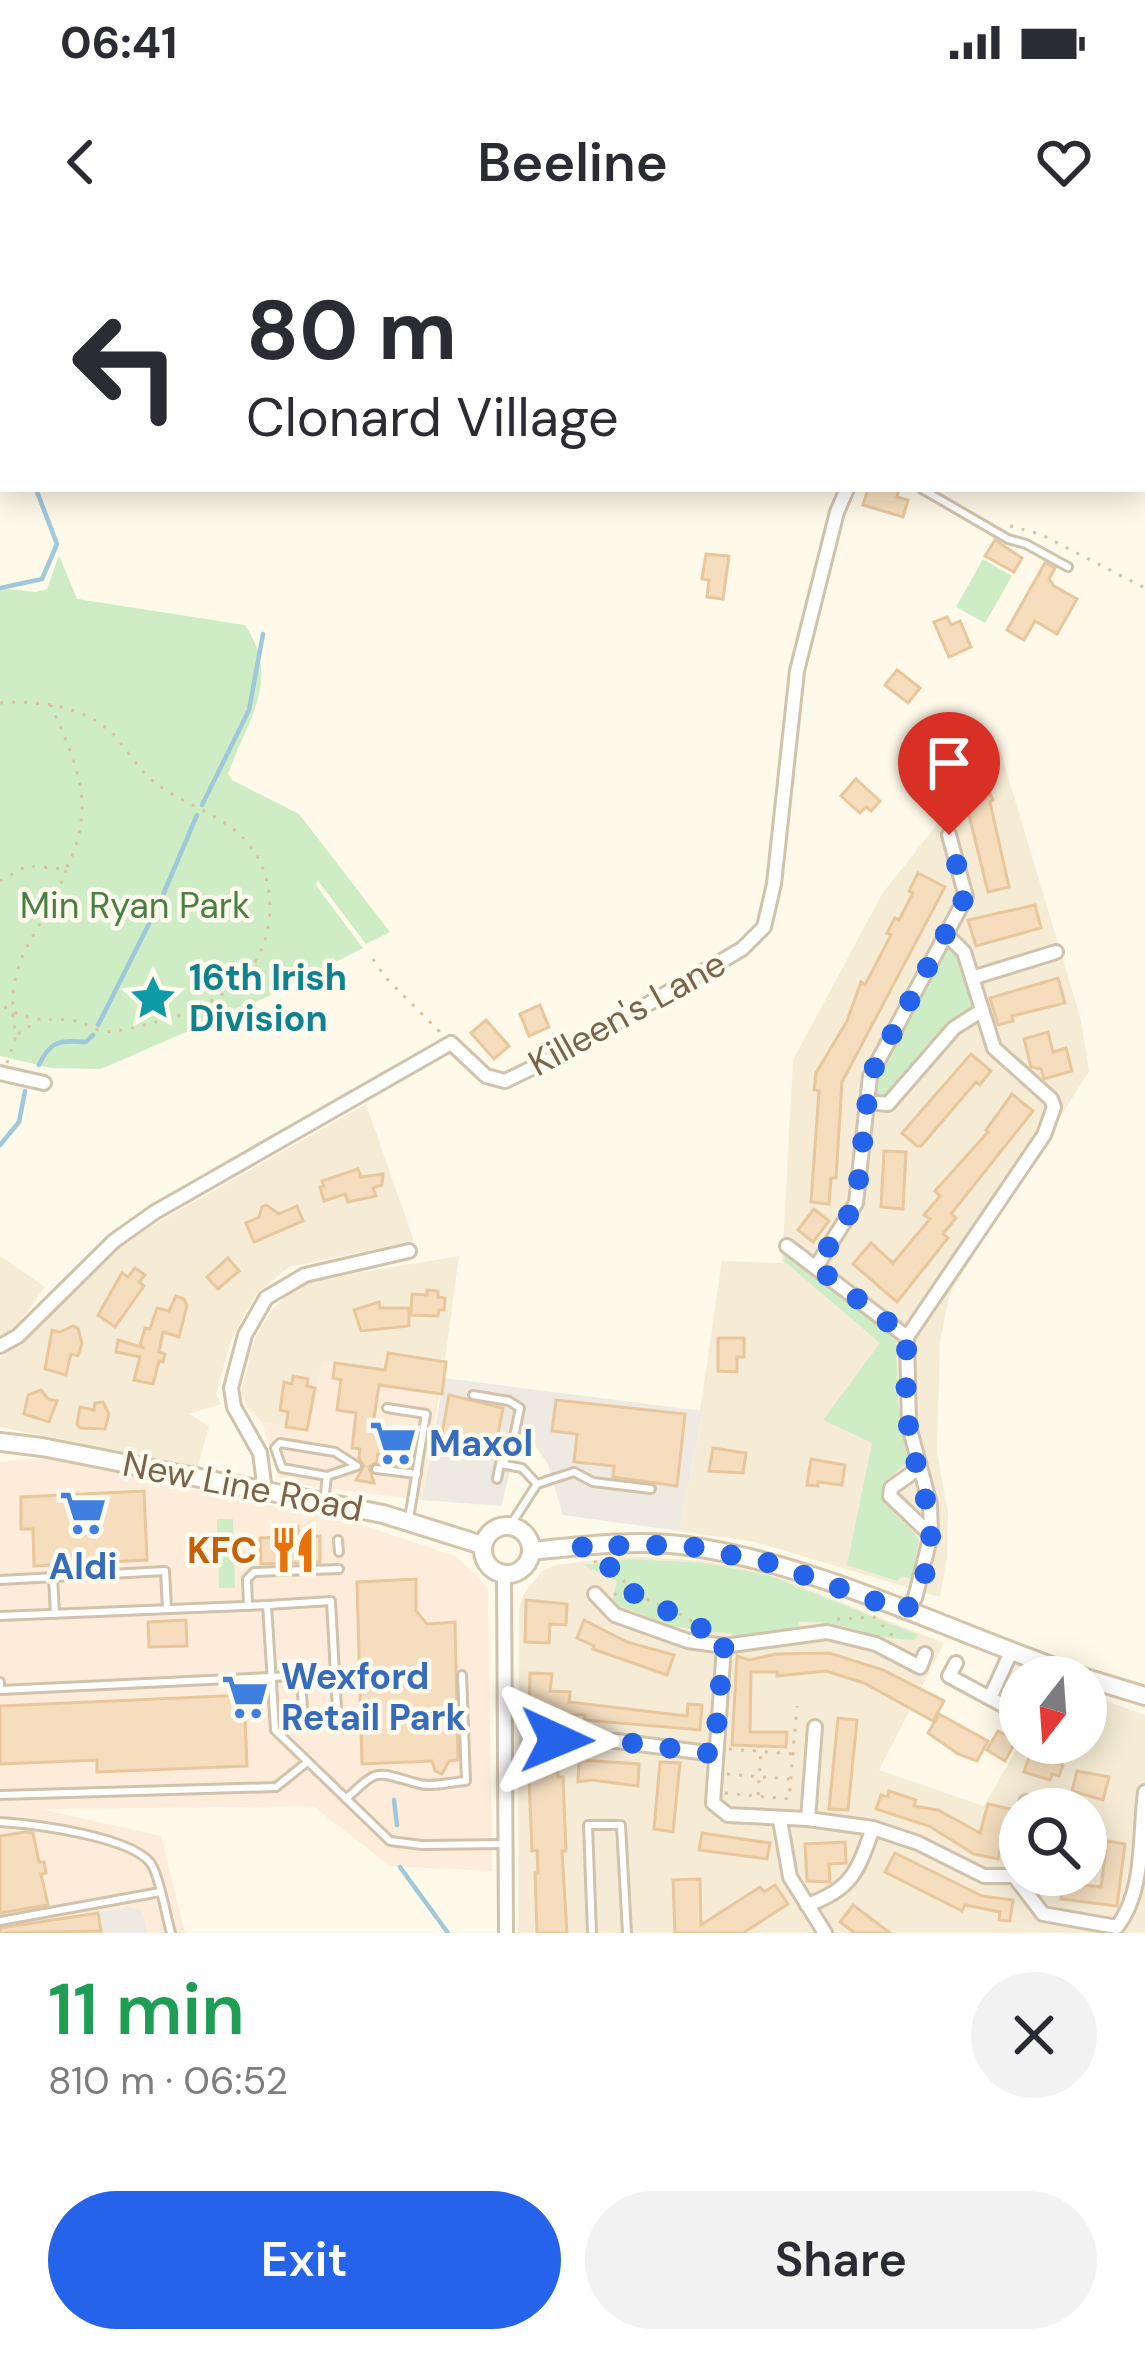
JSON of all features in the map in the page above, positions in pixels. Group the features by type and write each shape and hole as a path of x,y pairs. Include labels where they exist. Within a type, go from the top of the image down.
{"main road":[{"name":"New Line Road","path":"0,1442 324,1502 482,1545"},
{"path":"510,1526 527,1536 531,1551 520,1570 504,1575 485,1562 482,1545 490,1531 510,1526"},
{"path":"531,1551 685,1545 770,1563 1023,1656"},
{"path":"1107,1684 1145,1696"}],"street":[{"name":"Killeen's Lane","path":"452,1042 486,1076 505,1081 571,1049 742,949 764,927 774,884 797,670 846,492"},
{"path":"816,1267 856,1203 870,1076 965,897 949,835"},
{"path":"905,1612 917,1593 931,1535 930,1504 909,1426 907,1337 1051,1120 1051,1099 994,1048 964,952 948,936"},
{"path":"971,978 1056,952"},
{"path":"866,1102 888,1104 954,1028 981,1011"},
{"path":"0,1346 18,1336 114,1241 154,1212 452,1042"},
{"path":"3,1069 44,1083"},
{"path":"787,1246 907,1337"},
{"path":"265,1491 260,1453 234,1406 231,1388 245,1335 266,1298 305,1275 409,1251"},
{"path":"919,1468 891,1488 890,1496 931,1535"},
{"path":"504,1575 506,1933"},
{"path":"599,1598 615,1615 703,1643 724,1646 833,1634 876,1644 920,1666 925,1654"},
{"path":"724,1646 721,1754 713,1803 728,1814 873,1828 917,1843 984,1876 999,1876"},
{"path":"989,1698 1011,1652"},
{"path":"956,1663 949,1676 999,1703"},
{"path":"808,1819 814,1726"},
{"path":"557,1740 616,1741 721,1754"},
{"path":"1029,1896 1042,1914 1085,1927 1117,1927 1132,1912 1144,1881 1145,1792"},
{"path":"780,1820 790,1877 825,1933"},
{"path":"807,1905 835,1895 859,1867 873,1828"}],"lane":[{"path":"927,492 1068,567"},
{"path":"473,1395 509,1401 520,1408 510,1455 500,1464 497,1479"},
{"path":"387,1408 427,1414 409,1522"},
{"path":"280,1443 335,1452 358,1466 327,1476 282,1468 275,1448 280,1443"},
{"path":"500,1464 522,1468 537,1484"},
{"path":"376,1468 417,1474"},
{"path":"510,1526 537,1484 574,1472 593,1482 651,1489"},
{"path":"324,1502 327,1476"},
{"path":"338,1540 339,1552"},
{"path":"248,1606 247,1580 254,1572 339,1569"},
{"path":"0,1580 164,1571 167,1609"},
{"path":"53,1577 55,1614"},
{"path":"0,1616 331,1600 337,1709"},
{"path":"267,1605 275,1730 390,1841 505,1844"},
{"path":"0,1682 0,1690 335,1674"},
{"path":"346,1799 372,1775 395,1774 419,1785 466,1781 463,1675"},
{"path":"301,1676 303,1710"},
{"path":"0,1795 276,1787 307,1762"},
{"path":"0,1822 138,1849 153,1865 170,1933"},
{"path":"592,1933 588,1825 621,1826 626,1933"},
{"path":"0,1922 160,1892"}],"path":[{"path":"991,530 1022,526 1145,588"},
{"path":"0,703 51,705 91,717 156,784 224,823 246,841 266,877 269,921 255,967 237,985 190,1012 101,1032 73,1019 37,1021 2,1005"},
{"path":"16,1036 2,1005 18,951 60,887 82,824 71,744 51,705"},
{"path":"0,881 27,866 66,868"},
{"path":"374,959 385,976 452,1042"},
{"path":"3,1069 16,1036 37,1021"},
{"path":"582,1546 586,1559 616,1571 625,1589"},
{"path":"599,1598 625,1589 701,1628 703,1643"},
{"path":"833,1634 842,1616 874,1617 896,1638 893,1652"},
{"path":"725,1794 789,1799 797,1706"},
{"path":"721,1754 728,1749 793,1754"},
{"path":"758,1797 760,1752"},
{"path":"727,1774 791,1779"}],"shaded area":[{"path":"999,746 1081,1020 1089,1071 950,1293 940,1341 937,1452 948,1513 940,1597 755,1542 679,1531 703,1412 722,1261 782,1263 793,1060 882,894"},
{"path":"366,1104 414,1241 289,1267 257,1293 231,1340 216,1394 221,1404 189,1414 209,1426 198,1466 0,1427 0,1357 41,1325 124,1242"},
{"path":"0,1256 45,1287 14,1330 0,1335"},
{"path":"459,1256 445,1360 385,1351 382,1369 323,1361 307,1430 262,1422 248,1409 241,1392 254,1340 271,1311 291,1291 345,1275"},
{"path":"385,1351 445,1360 422,1500 308,1486 278,1477 262,1422 307,1430 322,1361 381,1369"},
{"path":"444,1378 703,1411 679,1531 563,1515 547,1462 535,1446 513,1460 501,1506 422,1500"},
{"name":"Wexford Retail Park","path":"49,1458 362,1525 455,1556 477,1576 488,1589 492,1871 390,1866 313,1806 40,1809 161,1836 185,1933 148,1933 142,1910 0,1931 0,1462"},
{"path":"629,1556 706,1561 771,1574 944,1643 879,1770 984,1806 1008,1764 1107,1764 1107,1701 1145,1715 1145,1933 518,1933 519,1609 523,1595 542,1571"},
{"path":"129,1907 142,1910 148,1933 0,1933"}],"green space":[{"name":"Min Ryan Park","path":"59,555 77,599 245,625 256,645 261,683 228,774 299,814 390,932 366,944 318,881 315,884 363,948 269,996 101,1069 51,1068 0,1056 0,588 47,589"},
{"path":"983,559 1012,576 985,623 956,607"},
{"path":"950,948 958,952 973,1010 889,1095 879,1096 873,1088 875,1080"},
{"path":"785,1252 896,1340 898,1404 909,1454 906,1463 883,1483 883,1493 889,1508 919,1540 911,1579 902,1576 897,1581 847,1565 872,1443 823,1420 880,1343 784,1261"},
{"path":"217,1519 233,1519 235,1588 219,1588"},
{"path":"630,1559 705,1563 771,1576 918,1635 914,1640 899,1639 816,1622 733,1637 732,1633 708,1632 707,1637 674,1626 668,1630 669,1625 647,1617 645,1622 643,1615 621,1606 619,1610 612,1601 617,1581 583,1565"}],"building":[{"path":"867,492 898,492 897,497 908,500 903,517 863,505"},
{"path":"995,540 1022,558 1014,572 985,556"},
{"path":"706,554 729,556 723,599 707,597 709,580 702,579"},
{"path":"1045,563 1055,568 1049,579 1054,586 1077,599 1057,634 1035,621 1024,640 1007,630"},
{"path":"947,617 951,625 960,621 971,647 949,657 934,622"},
{"path":"897,670 920,688 908,703 885,685"},
{"path":"856,779 880,801 871,811 866,807 860,813 841,796"},
{"path":"986,785 1009,887 988,892 961,797"},
{"path":"918,873 945,887 842,1082 836,1178 831,1178 829,1204 811,1202 819,1091 814,1090 816,1073 847,1021 861,982 865,985 891,935 887,933 895,918 899,920 913,893 909,891"},
{"path":"1035,905 1041,928 976,946 968,920"},
{"path":"1058,978 1065,1003 1012,1016 1013,1021 998,1025 990,998"},
{"path":"540,1005 549,1027 529,1036 520,1014"},
{"path":"486,1020 509,1046 494,1059 471,1033"},
{"path":"1048,1032 1053,1052 1066,1048 1072,1071 1044,1079 1041,1069 1031,1067 1024,1039"},
{"path":"971,1054 991,1071 917,1146 902,1133"},
{"path":"1012,1094 1033,1111 951,1214 956,1218 943,1234 948,1238 897,1302 853,1264 871,1243 893,1263 930,1219 924,1215 940,1196 935,1191 988,1132"},
{"path":"884,1151 906,1152 903,1209 881,1207"},
{"path":"358,1169 361,1177 383,1174 382,1185 373,1188 376,1196 348,1202 345,1194 324,1201 322,1181"},
{"path":"266,1205 279,1214 297,1206 303,1221 254,1242 246,1223 259,1217"},
{"path":"814,1209 829,1221 813,1242 798,1230"},
{"path":"228,1258 239,1271 218,1289 207,1277"},
{"path":"135,1268 145,1275 139,1282 144,1286 115,1327 98,1315 122,1273 128,1277"},
{"path":"427,1290 445,1298 444,1310 438,1316 411,1315 412,1294 427,1295"},
{"path":"176,1296 187,1305 179,1337 163,1332 159,1352 165,1354 153,1384 134,1380 140,1357 116,1352 118,1340 144,1348 140,1345 145,1328 150,1329 157,1308 169,1311"},
{"path":"379,1302 380,1308 409,1308 409,1326 361,1331 354,1310"},
{"path":"73,1326 82,1343 78,1356 71,1354 66,1375 45,1369 52,1330"},
{"path":"718,1338 744,1338 744,1357 737,1357 737,1372 718,1371"},
{"path":"388,1353 446,1362 442,1394 379,1385 373,1425 416,1430 411,1458 378,1454 377,1462 369,1467 374,1483 356,1480 364,1466 360,1449 352,1448 356,1413 337,1410 341,1380 333,1378 335,1363 385,1370"},
{"path":"293,1376 308,1379 307,1386 315,1388 307,1430 286,1427 288,1412 280,1410 284,1382 292,1384"},
{"path":"41,1390 57,1401 49,1422 24,1414 28,1395"},
{"path":"449,1395 503,1408 494,1455 440,1444"},
{"path":"556,1400 685,1414 677,1486 613,1477 614,1466 574,1462 577,1434 552,1431"},
{"path":"103,1402 109,1414 105,1429 80,1428 80,1407 94,1410 95,1403"},
{"path":"713,1448 746,1453 743,1473 709,1471"},
{"path":"811,1459 845,1465 842,1485 807,1485"},
{"name":"Aldi","path":"144,1491 147,1560 34,1566 33,1529 21,1529 21,1497"},
{"name":"KFC","path":"283,1526 298,1526 299,1537 320,1536 320,1562 261,1564 260,1538 284,1537"},
{"path":"416,1579 416,1611 427,1624 455,1622 458,1760 449,1761 442,1774 435,1771 432,1761 362,1764 357,1582"},
{"path":"526,1600 567,1604 566,1625 550,1624 549,1643 525,1642"},
{"path":"186,1620 187,1646 149,1647 148,1622"},
{"path":"584,1620 627,1642 674,1655 667,1675 593,1649 577,1638"},
{"path":"829,1653 883,1670 944,1701 933,1721 864,1683 826,1671 777,1676 777,1672 751,1672 750,1732 787,1732 786,1747 732,1745 737,1656 749,1660 776,1654"},
{"path":"530,1673 552,1674 550,1691 570,1692 569,1702 687,1716 688,1704 702,1705 700,1730 584,1720 585,1715 529,1714"},
{"path":"244,1695 247,1766 97,1772 97,1760 0,1764 0,1706"},
{"path":"939,1714 988,1741 977,1761 928,1733"},
{"path":"838,1718 857,1720 848,1810 829,1809"},
{"path":"998,1731 999,1732 999,1757 987,1750"},
{"path":"579,1760 639,1764 638,1786 578,1782"},
{"path":"660,1762 680,1763 673,1832 654,1829"},
{"path":"1027,1764 1063,1765 1059,1776 1052,1774 1050,1780 1024,1772"},
{"path":"1077,1771 1109,1777 1106,1788 1073,1788"},
{"path":"558,1772 563,1777 567,1933 537,1933 537,1850 532,1851 529,1779 535,1773"},
{"path":"889,1791 916,1800 914,1806 938,1810 980,1833 988,1804 999,1806 998,1859 974,1854 929,1826 876,1809 881,1795 888,1797"},
{"path":"33,1833 39,1862 44,1862 46,1873 41,1874 48,1905 0,1913 0,1836"},
{"path":"702,1833 770,1843 767,1859 699,1850"},
{"path":"1107,1841 1125,1844 1117,1906 1061,1899 1107,1896"},
{"path":"845,1842 846,1863 829,1864 830,1882 807,1881 805,1844"},
{"path":"895,1853 982,1896 1013,1900 1010,1921 999,1920 1000,1912 965,1905 962,1911 885,1872"},
{"path":"700,1879 701,1925 760,1887 764,1892 775,1885 788,1904 743,1933 675,1933 673,1880"},
{"path":"853,1905 890,1933 855,1933 840,1922"},
{"path":"98,1913 101,1931 0,1933 0,1928"}],"waterway":[{"path":"0,588 42,579 57,544 37,492"},
{"path":"202,805 249,710 263,634"},
{"path":"98,1025 160,902 197,815"},
{"path":"39,1065 52,1046 86,1042 93,1035"},
{"path":"0,1145 19,1122 25,1091"},
{"path":"394,1800 397,1825"},
{"path":"400,1867 448,1933"}],"place":[{"name":"16th Irish Division","path":"153,998"},
{"name":"Maxol","path":"393,1443"},
{"name":"Aldi","path":"83,1513"},
{"name":"KFC","path":"293,1550"},
{"name":"Wexford Retail Park","path":"245,1697"}],"route":[{"path":"557,1740 616,1741 714,1754 724,1646 703,1643 701,1628 625,1589 616,1571 586,1559 582,1546 685,1545 770,1563 905,1612 915,1598 928,1555 931,1513 909,1426 907,1337 816,1267 856,1203 870,1076 965,897 949,835"}]}
